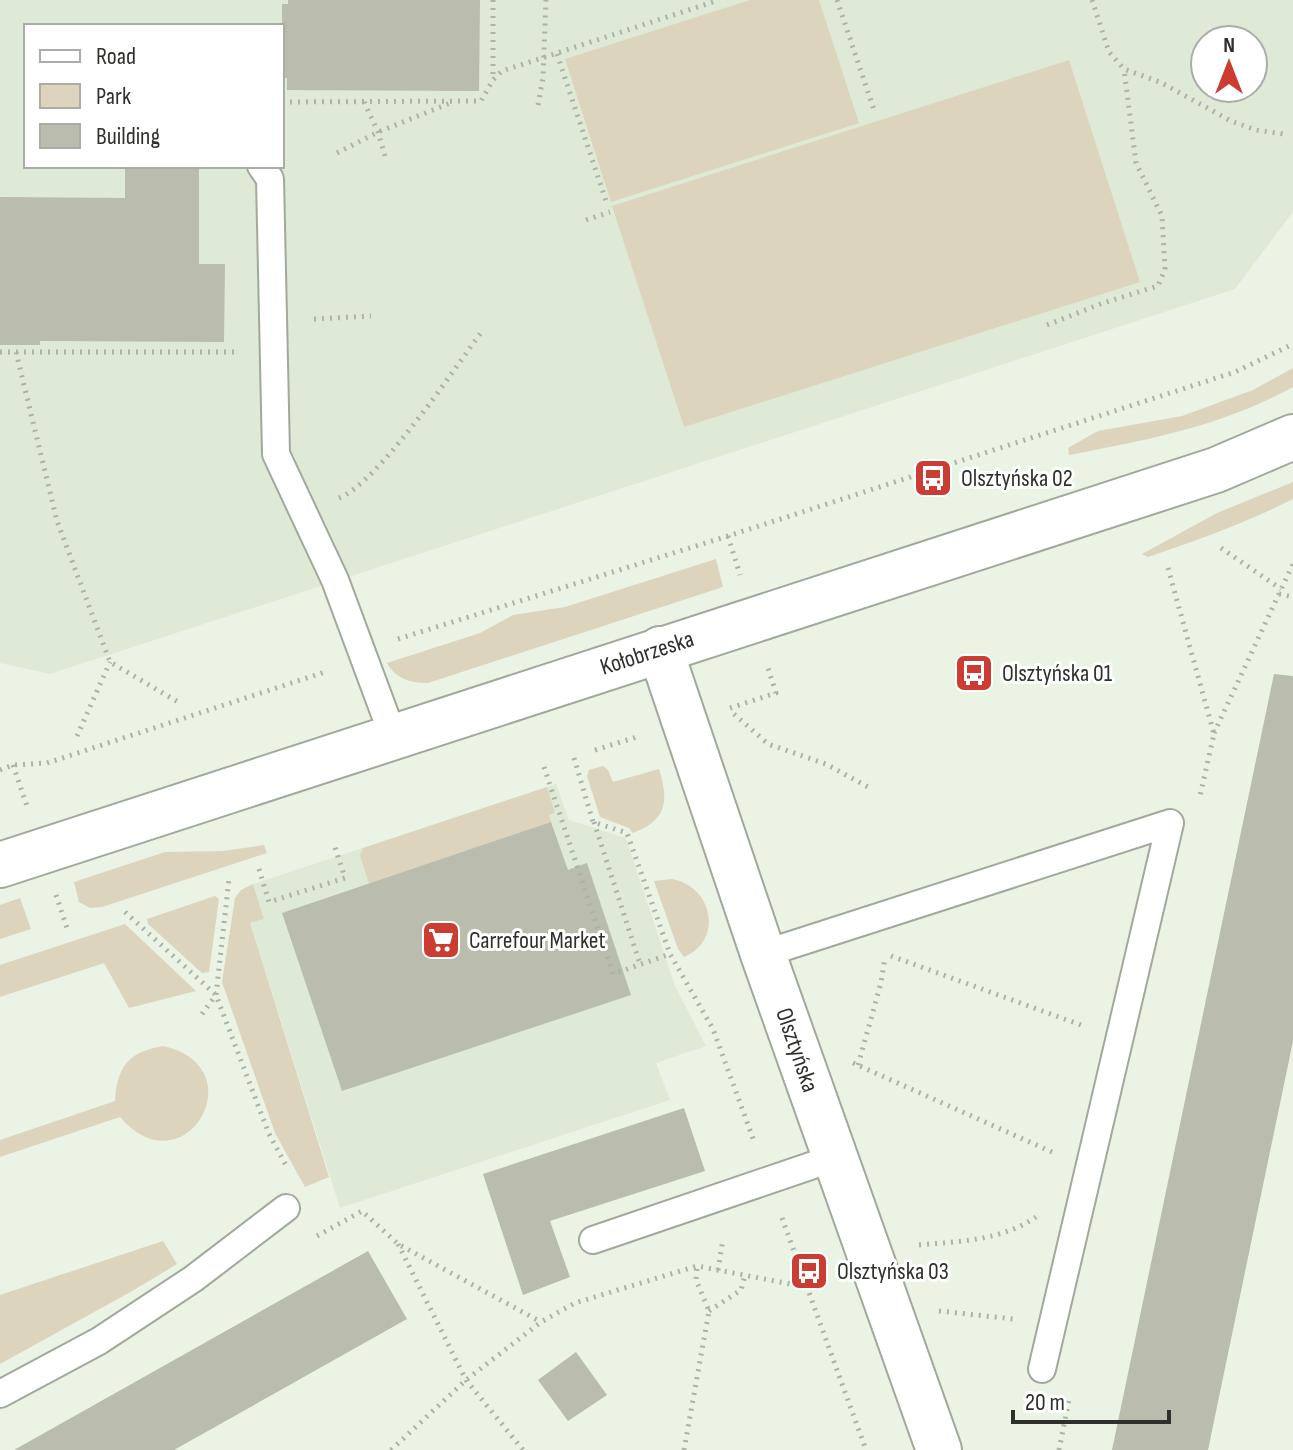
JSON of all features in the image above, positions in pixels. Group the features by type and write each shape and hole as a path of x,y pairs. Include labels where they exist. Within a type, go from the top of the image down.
{"street":[{"name":"Kołobrzeska","path":"0,865 1201,475 1293,437"},
{"name":"Olsztyńska","path":"660,649 834,1158 939,1450"}],"lane":[{"path":"262,168 270,179 276,454 335,580 393,736"},
{"path":"763,954 1170,823 1042,1369"},
{"path":"593,1240 834,1158"},
{"path":"0,1394 110,1333 193,1279 286,1208"}],"path":[{"path":"493,0 493,80"},
{"path":"538,105 545,58 546,0"},
{"path":"284,102 481,101 502,71 719,0"},
{"path":"837,0 874,110"},
{"path":"1092,0 1109,52 1124,69 1162,83 1231,121 1256,130 1284,134"},
{"path":"557,54 606,201"},
{"path":"1047,325 1158,286 1165,269 1162,216 1136,163 1124,69"},
{"path":"337,153 378,132 457,101"},
{"path":"364,102 385,156"},
{"path":"586,220 610,212"},
{"path":"356,317 371,316"},
{"path":"348,495 390,452 483,330"},
{"path":"0,770 13,765 47,763 308,679 362,651 1235,372 1293,344"},
{"path":"0,352 274,352"},
{"path":"16,352 57,521 110,662 178,702"},
{"path":"1221,548 1293,597"},
{"path":"1214,734 1293,564"},
{"path":"77,736 110,662"},
{"path":"728,708 768,744 826,764 868,787"},
{"path":"574,758 640,964"},
{"path":"544,767 613,974 670,954"},
{"path":"593,822 627,833 670,954 713,1029 866,1450"},
{"path":"259,869 269,902 345,878 334,844"},
{"path":"202,1014 216,995 229,879"},
{"path":"125,912 216,995 269,1134 289,1172"},
{"path":"858,1065 881,983 884,953 1120,1039"},
{"path":"845,1059 1089,1168"},
{"path":"315,1222 321,1234 362,1211 398,1244 541,1322"},
{"path":"910,1246 986,1239 1007,1233 1043,1211"},
{"path":"398,1244 466,1380 523,1450"},
{"path":"391,1450 466,1380 541,1322 575,1303 697,1266 807,1287"},
{"path":"684,1450 709,1311 696,1280 697,1266"},
{"path":"709,1311 741,1290 745,1276"}],"shaded area":[{"path":"0,0 1293,0 1293,212 1235,289 50,674 0,663"},
{"path":"556,784 569,820 626,838 675,986 706,1046 656,1063 670,1100 340,1208 250,923 264,919 253,884"}],"green space":[{"path":"750,0 819,0 859,123 611,202 565,59"},
{"path":"1069,60 1140,282 684,427 612,206"},
{"path":"1293,368 1293,387 1238,412 1156,437 1069,455 1068,448 1098,431 1182,416 1253,390"},
{"path":"1293,482 1293,499 1275,508 1167,551 1148,557 1142,554 1217,513"},
{"path":"716,559 723,587 428,683 404,679 387,663 480,633 513,615 565,607"},
{"path":"603,766 613,782 659,769 664,800 653,822 633,833 629,828 600,817 587,776 589,770"},
{"path":"547,787 555,813 549,815 551,822 369,884 360,855 363,848"},
{"path":"264,845 267,853 102,907 90,908 79,902 74,882 165,852 223,851"},
{"path":"672,879 697,892 705,903 708,915 704,939 684,957 678,949 654,881"},
{"path":"253,884 264,919 250,923 329,1177 305,1187 275,1133 222,982 235,898 241,890"},
{"path":"215,896 219,899 209,972 202,973 148,924 147,919"},
{"path":"20,898 31,929 0,939 0,905"},
{"path":"125,924 196,991 129,1008 104,963 0,997 0,965"},
{"path":"163,1046 191,1058 205,1076 208,1097 201,1118 187,1133 167,1140 144,1136 120,1117 0,1157 0,1140 115,1101 118,1079 127,1063 141,1052"},
{"path":"163,1241 177,1264 0,1364 0,1295"}],"building":[{"path":"288,0 480,0 479,91 287,90 282,4 288,4"},
{"path":"125,168 199,168 199,264 225,264 224,342 40,341 40,345 0,345 0,197 125,198"},
{"path":"1274,674 1293,676 1293,1041 1208,1450 1112,1450"},
{"name":"Carrefour Market","path":"551,822 568,870 587,863 631,995 342,1091 282,913"},
{"path":"684,1108 705,1171 550,1221 570,1277 523,1295 483,1174"},
{"path":"368,1251 407,1319 215,1427 174,1450 14,1450"},
{"path":"576,1352 607,1395 568,1421 538,1380"}],"place":[{"name":"Olsztyńska 02","path":"933,478"},
{"name":"Olsztyńska 01","path":"974,673"},
{"name":"Carrefour Market","path":"441,940"},
{"name":"Olsztyńska 03","path":"809,1271"}]}
